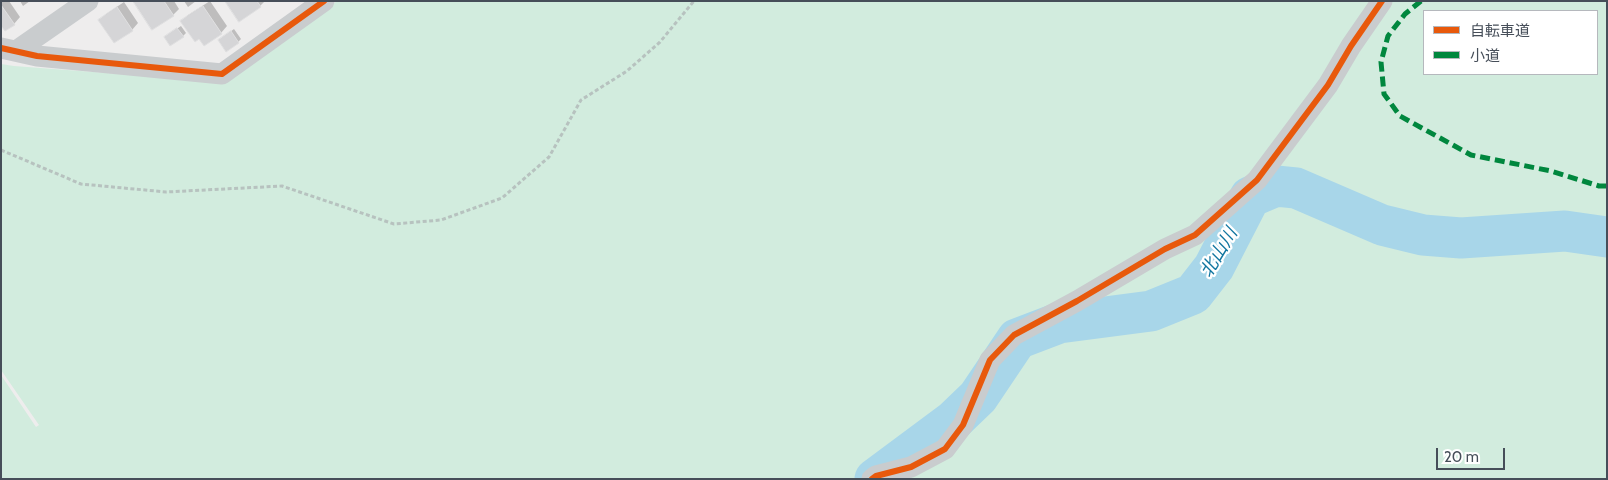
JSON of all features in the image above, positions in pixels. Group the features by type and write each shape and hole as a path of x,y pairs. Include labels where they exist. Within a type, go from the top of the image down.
{"street":[{"path":"9,50 88,1"},
{"path":"9,50 37,56 222,74 324,1"},
{"path":"872,479 876,476 911,467 945,449 963,426 990,360 1014,335 1077,301 1165,248 1195,235 1257,180 1328,85 1351,46 1382,1"}],"path":[{"path":"1,150 81,184 166,192 282,186 394,224 442,220 502,198 549,157 582,100 627,71 660,42 694,1"}],"green space":[{"path":"337,1 1607,1 1607,479 1,479 1,375 36,427 39,425 1,370 1,64 227,82"}],"building":[{"path":"133,1 164,1 174,16 152,30"},
{"path":"225,1 257,1 261,7 239,22"},
{"path":"1,5 15,25 5,31 1,26"},
{"path":"203,6 222,34 204,46 199,39 195,42 180,21"},
{"path":"117,7 133,31 114,43 98,20"},
{"path":"177,28 184,37 170,46 164,37"},
{"path":"231,31 239,43 226,52 218,40"}],"waterway":[{"name":"北山川","path":"875,479 953,421 978,397 1017,339 1059,323 1151,311 1193,294 1214,267 1250,197 1276,186 1296,188 1382,225 1423,235 1461,238 1565,231 1607,237"}],"marked path":[{"path":"1421,1 1405,14 1388,36 1381,62 1384,94 1400,116 1471,155 1551,171 1599,186 1607,186"}],"cycle path":[{"path":"1,48 37,56 222,74 324,1"},
{"path":"872,479 876,476 911,467 945,449 963,425 990,360 1014,335 1077,301 1165,249 1195,235 1257,180 1328,85 1351,46 1382,1"}]}
